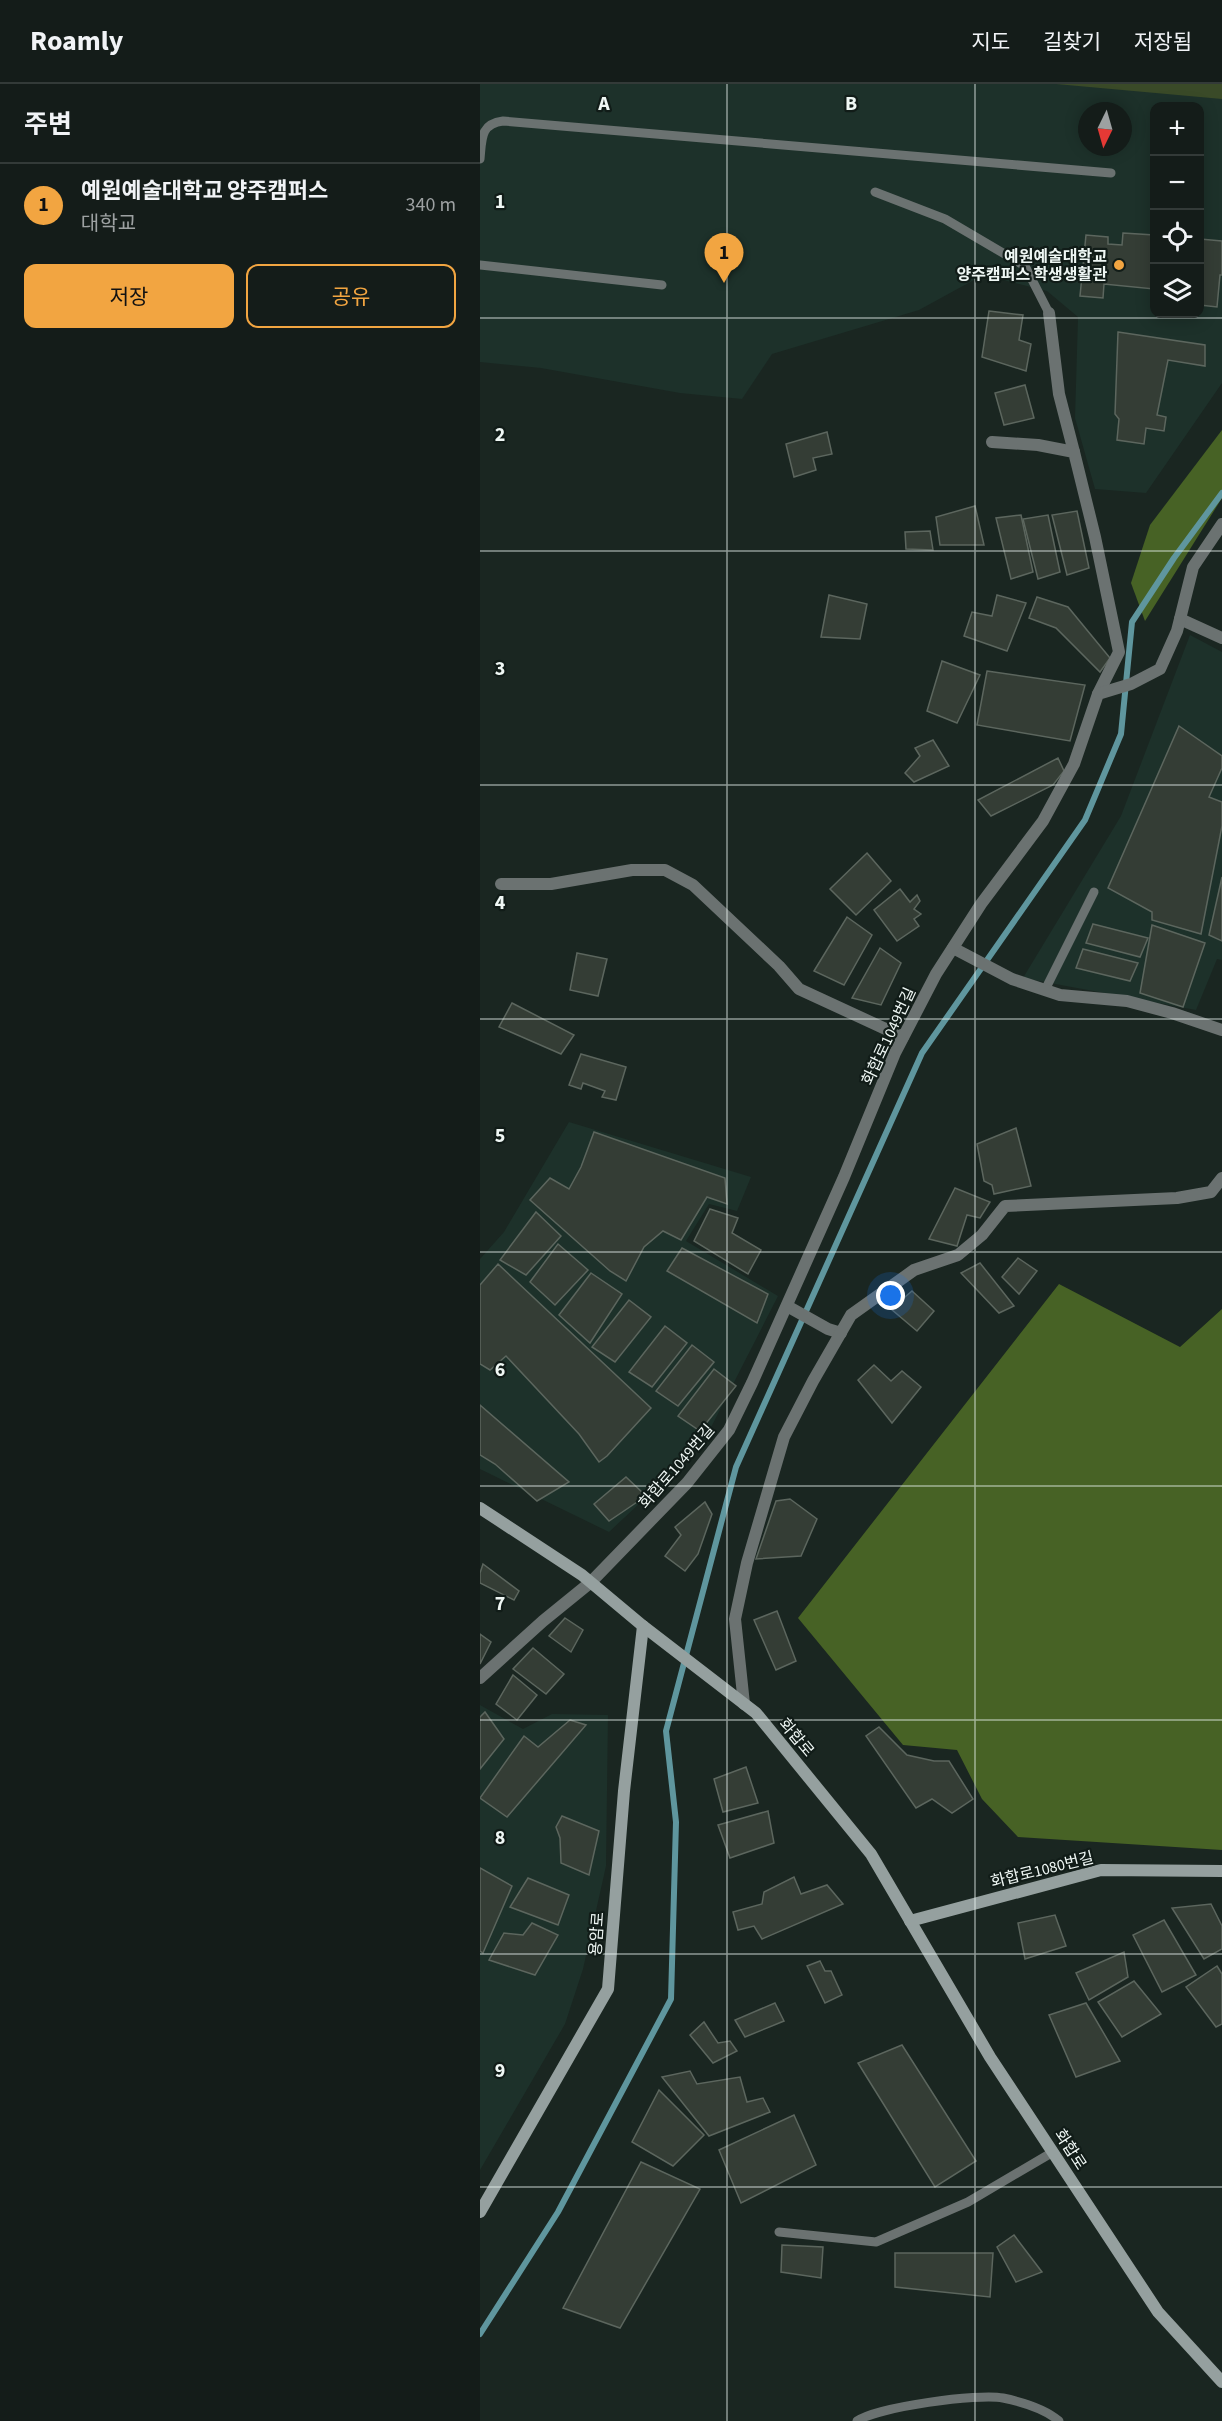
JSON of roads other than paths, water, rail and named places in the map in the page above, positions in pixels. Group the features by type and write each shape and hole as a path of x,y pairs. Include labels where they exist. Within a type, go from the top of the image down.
{"main road":[{"path":"480,1508 591,1582 643,1626"},
{"name":"화합로","path":"643,1626 756,1713 871,1854 990,2057 1158,2312 1222,2382"},
{"name":"용암로","path":"480,2212 608,1989 624,1791 643,1626"},
{"name":"화합로1080번길","path":"910,1921 1101,1870 1222,1871"}],"street":[{"name":"화합로1049번길","path":"480,1678 543,1621 591,1582 687,1484 729,1430 789,1307 903,1037 936,974 981,904 1043,821 1074,764 1098,694 1119,652 1095,537 1059,394 1050,313"},
{"path":"992,442 1038,445 1074,452"},
{"path":"1098,694 1131,684 1160,669 1178,631 1193,567 1222,524"},
{"path":"1180,619 1222,638"},
{"path":"501,884 551,884 632,870 665,870 693,885 779,966 799,989 903,1037"},
{"path":"953,948 1012,979 1060,995 1127,1001 1222,1030"},
{"path":"744,1704 735,1619 747,1563 784,1437 851,1315 914,1270 958,1255 982,1235 1005,1206 1177,1198 1210,1192 1222,1178"},
{"path":"789,1307 828,1329 841,1333"}],"lane":[{"path":"480,159 485,128 491,123 503,121 1111,173"},
{"path":"875,192 945,219 1025,266 1050,313"},
{"path":"480,265 662,285"},
{"path":"1045,990 1094,892"},
{"path":"779,2232 876,2242 968,2202 1053,2152"},
{"path":"857,2421 918,2403 1001,2397 1049,2412 1059,2421"}],"waterway":[{"path":"480,2334 558,2212 671,1999 676,1822 666,1731 736,1467 922,1053 1085,820 1121,734 1132,622 1174,558 1222,493"}],"place":[{"name":"예원예술대학교 양주캠퍼스 학생생활관","path":"1119,265"},
{"name":"예원예술대학교 양주캠퍼스","path":"724,283"}]}
